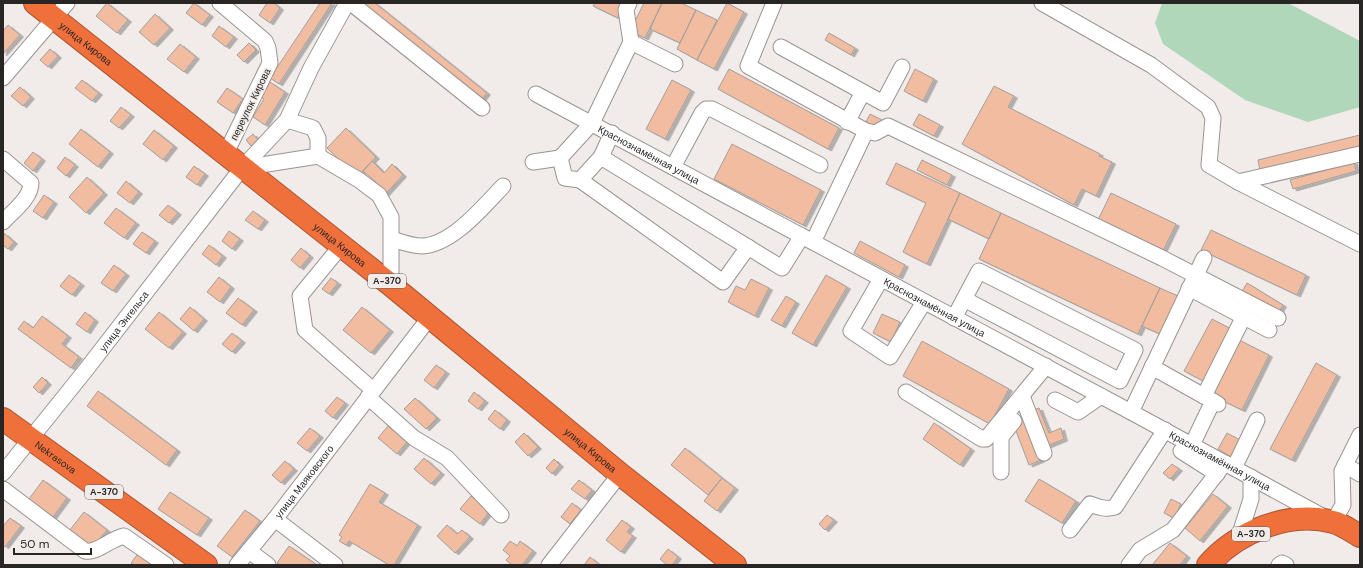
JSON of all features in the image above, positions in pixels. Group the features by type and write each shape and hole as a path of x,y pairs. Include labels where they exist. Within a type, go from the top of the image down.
{"highway":[{"name":"улица Кирова","path":"35,3 61,10 242,168 391,285 620,474 735,565"},
{"name":"Nekrasova","path":"3,418 206,565"},
{"name":"Краснознамённая улица","path":"1238,540 1271,524 1301,518 1333,522 1360,536"},
{"name":"А-370","path":"1214,564 1238,540"}],"street":[{"name":"переулок Кирова","path":"220,3 265,41 268,48 270,63 226,153"},
{"name":"улица Энгельса","path":"3,473 242,168 287,120 320,50 347,3"},
{"path":"352,3 482,108"},
{"path":"532,162 560,158 592,123 631,42 626,10 629,3"},
{"path":"774,3 748,66 847,122 866,131 874,133 888,126 1274,324 1244,316 1192,282"},
{"path":"1042,3 1151,65 1208,107 1213,118 1209,165 1238,182 1360,244"},
{"path":"3,78 61,10"},
{"path":"631,42 675,64"},
{"path":"781,47 883,103 902,67"},
{"path":"847,122 863,92"},
{"name":"Краснознамённая улица","path":"536,94 612,133 881,279 1165,430 1186,446 1226,468 1251,477 1333,522"},
{"path":"673,167 702,113 706,109 712,109 820,165"},
{"path":"287,120 313,128 318,138 318,156"},
{"path":"602,157 782,268 807,239 866,131"},
{"path":"580,180 602,157 612,133"},
{"path":"1238,182 1360,154"},
{"path":"242,168 318,156 359,180 379,195 391,216 391,285"},
{"path":"560,158 565,178 580,180 723,282 748,247"},
{"path":"3,159 31,183 30,191 27,196 3,222"},
{"path":"392,238 408,244 423,246 446,239 479,211 503,186"},
{"path":"341,246 300,296 305,330 414,438 448,458 501,515"},
{"path":"1131,412 1204,258"},
{"path":"954,318 979,271 1136,350 1120,381 964,300"},
{"path":"881,279 851,331 890,357 924,302"},
{"path":"1186,446 1211,400 1244,316"},
{"name":"улица Маяковского","path":"237,565 275,519 370,393 430,317"},
{"path":"1059,374 1071,355"},
{"path":"1001,472 1001,437 1046,366"},
{"path":"1152,367 1211,400"},
{"path":"906,392 982,439 989,436 1024,401"},
{"path":"1055,400 1078,412 1102,396"},
{"path":"1024,401 1044,453"},
{"path":"1129,565 1140,550 1173,530 1226,468 1257,420"},
{"path":"1070,530 1090,504 1100,508 1109,509 1114,507 1165,430"},
{"path":"1333,522 1342,505 1342,471 1360,435"},
{"path":"1345,465 1360,474"},
{"path":"549,565 620,474"},
{"path":"1238,540 1251,499 1251,477"},
{"path":"3,489 85,551 93,551 107,542 124,536 166,565"},
{"path":"275,519 335,565"},
{"path":"249,551 268,565"},
{"path":"1279,565 1282,563 1286,565"}],"green space":[{"path":"1162,3 1288,3 1360,41 1360,107 1308,122 1245,100 1163,44 1155,23"}],"building":[{"path":"107,3 128,20 117,33 96,16"},
{"path":"194,3 210,15 202,25 186,13"},
{"path":"267,3 274,3 280,8 270,23 259,15"},
{"path":"320,3 332,3 279,84 270,78"},
{"path":"363,3 375,3 487,93 482,99"},
{"path":"595,3 625,3 618,18 593,6"},
{"path":"644,3 662,3 645,38 630,31"},
{"path":"662,3 681,3 696,10 680,43 650,29"},
{"path":"727,3 744,12 714,69 697,60"},
{"path":"696,10 717,20 697,60 677,49"},
{"path":"155,14 170,28 154,45 139,32"},
{"path":"8,25 20,35 3,54 3,31"},
{"path":"219,26 234,37 226,47 212,36"},
{"path":"829,33 855,48 851,55 825,40"},
{"path":"249,43 256,50 244,62 237,55"},
{"path":"180,44 196,57 184,72 167,59"},
{"path":"50,49 58,56 48,67 40,60"},
{"path":"729,69 839,128 828,149 718,89"},
{"path":"915,69 934,79 923,101 904,91"},
{"path":"82,80 99,93 92,101 75,88"},
{"path":"672,80 691,90 665,139 646,129"},
{"path":"270,82 285,92 265,125 253,117 264,99 261,97"},
{"path":"994,86 1014,96 1008,107 1100,154 1099,156 1112,162 1096,196 1082,189 1074,205 962,144"},
{"path":"20,87 31,97 23,106 11,96"},
{"path":"227,88 243,99 233,113 217,102"},
{"path":"121,107 131,115 119,128 110,121"},
{"path":"870,114 882,120 878,128 866,122"},
{"path":"919,114 940,125 934,136 913,125"},
{"path":"346,128 376,157 357,177 327,148"},
{"path":"81,129 110,152 98,167 69,144"},
{"path":"154,130 174,146 163,160 143,144"},
{"path":"253,134 258,140 251,146 246,140"},
{"path":"1360,135 1360,147 1260,171 1258,160"},
{"path":"732,144 821,190 803,225 714,179"},
{"path":"33,152 42,159 33,171 24,163"},
{"path":"65,157 75,165 66,176 57,168"},
{"path":"922,160 952,175 947,185 917,170"},
{"path":"372,161 384,173 392,164 403,175 380,200 368,190 376,182 363,171"},
{"path":"1354,162 1356,171 1293,189 1290,180"},
{"path":"896,163 960,193 927,264 903,252 926,203 886,184"},
{"path":"194,166 205,174 197,185 186,177"},
{"path":"87,177 104,193 86,213 69,197"},
{"path":"126,181 139,192 130,203 117,193"},
{"path":"960,193 1001,213 989,239 948,219"},
{"path":"1111,193 1176,224 1163,251 1098,220"},
{"path":"44,195 54,202 43,218 33,211"},
{"path":"168,205 178,213 169,223 159,215"},
{"path":"116,208 136,223 124,238 104,223"},
{"path":"253,211 265,220 258,229 245,220"},
{"path":"1001,213 1160,288 1138,334 979,259"},
{"path":"1211,230 1306,275 1297,295 1201,250"},
{"path":"229,231 240,239 232,249 222,241"},
{"path":"142,232 155,241 146,253 133,244"},
{"path":"4,233 14,242 8,249 3,245"},
{"path":"860,241 905,265 899,277 854,253"},
{"path":"209,245 223,256 216,265 202,254"},
{"path":"301,248 310,256 300,268 291,260"},
{"path":"114,265 126,274 113,291 101,283"},
{"path":"69,275 81,284 72,295 60,286"},
{"path":"826,275 847,287 813,345 792,333"},
{"path":"219,277 231,287 220,302 207,292"},
{"path":"331,278 338,283 329,294 322,289"},
{"path":"751,279 769,288 755,316 728,302 736,286 745,290"},
{"path":"1247,283 1283,305 1276,317 1240,295"},
{"path":"1160,288 1178,296 1160,334 1142,326"},
{"path":"786,296 796,302 782,326 771,320"},
{"path":"238,298 254,310 242,325 226,313"},
{"path":"190,307 204,319 194,331 180,319"},
{"path":"362,307 390,330 371,353 343,330"},
{"path":"85,312 95,320 87,332 76,324"},
{"path":"159,312 183,332 169,348 145,329"},
{"path":"882,314 900,322 891,342 873,333"},
{"path":"42,316 68,336 62,344 79,357 71,368 18,329 24,321 33,328"},
{"path":"1212,319 1233,330 1205,382 1184,371"},
{"path":"232,333 242,341 232,352 222,344"},
{"path":"1237,339 1269,355 1242,410 1209,394"},
{"path":"922,341 1009,389 990,424 903,376"},
{"path":"1316,363 1337,375 1292,460 1270,449"},
{"path":"436,365 446,372 434,388 424,380"},
{"path":"42,377 48,383 39,393 33,387"},
{"path":"98,391 177,450 166,465 87,406"},
{"path":"474,392 485,401 478,409 468,401"},
{"path":"337,397 345,403 333,418 325,411"},
{"path":"415,398 437,418 426,429 404,409"},
{"path":"1039,408 1049,433 1061,428 1064,439 1047,446 1034,410"},
{"path":"495,410 507,420 500,429 488,419"},
{"path":"1026,419 1041,460 1029,465 1013,423"},
{"path":"934,423 971,449 960,465 923,439"},
{"path":"388,426 407,442 397,454 378,438"},
{"path":"310,428 320,436 307,451 297,443"},
{"path":"524,433 538,447 528,456 515,442"},
{"path":"1227,433 1240,440 1231,457 1218,449"},
{"path":"685,448 722,478 708,495 671,465"},
{"path":"424,458 441,473 431,484 414,469"},
{"path":"554,459 560,465 552,474 546,468"},
{"path":"285,461 294,469 281,483 272,475"},
{"path":"1172,464 1179,469 1170,479 1163,473"},
{"path":"722,478 735,488 717,511 704,501"},
{"path":"1039,479 1076,501 1062,523 1025,501"},
{"path":"43,480 67,498 53,517 29,499"},
{"path":"579,480 592,490 585,499 571,489"},
{"path":"370,484 385,493 379,502 418,525 394,565 389,565 349,541 346,545 339,541 342,537 339,535"},
{"path":"170,492 209,518 197,535 158,509"},
{"path":"1213,494 1228,506 1200,541 1185,528"},
{"path":"471,496 490,511 480,524 460,509"},
{"path":"1171,499 1181,504 1174,518 1164,513"},
{"path":"572,503 581,510 570,524 561,517"},
{"path":"245,510 260,521 232,557 217,546"},
{"path":"84,512 107,530 91,549 69,531"},
{"path":"827,515 834,520 825,530 819,524"},
{"path":"10,518 21,526 5,547 3,545 3,526"},
{"path":"622,520 631,527 627,532 633,536 621,552 606,540"},
{"path":"447,525 457,534 462,530 470,537 455,553 437,536"},
{"path":"510,541 517,546 520,541 533,551 522,565 512,565 506,560 510,556 503,550"},
{"path":"1170,543 1187,556 1180,565 1154,565 1153,564"},
{"path":"289,546 317,565 280,565 277,563"},
{"path":"668,549 678,557 672,565 667,565 660,559"},
{"path":"140,551 159,565 134,565 131,563"},
{"path":"590,557 600,565 584,565"}]}
